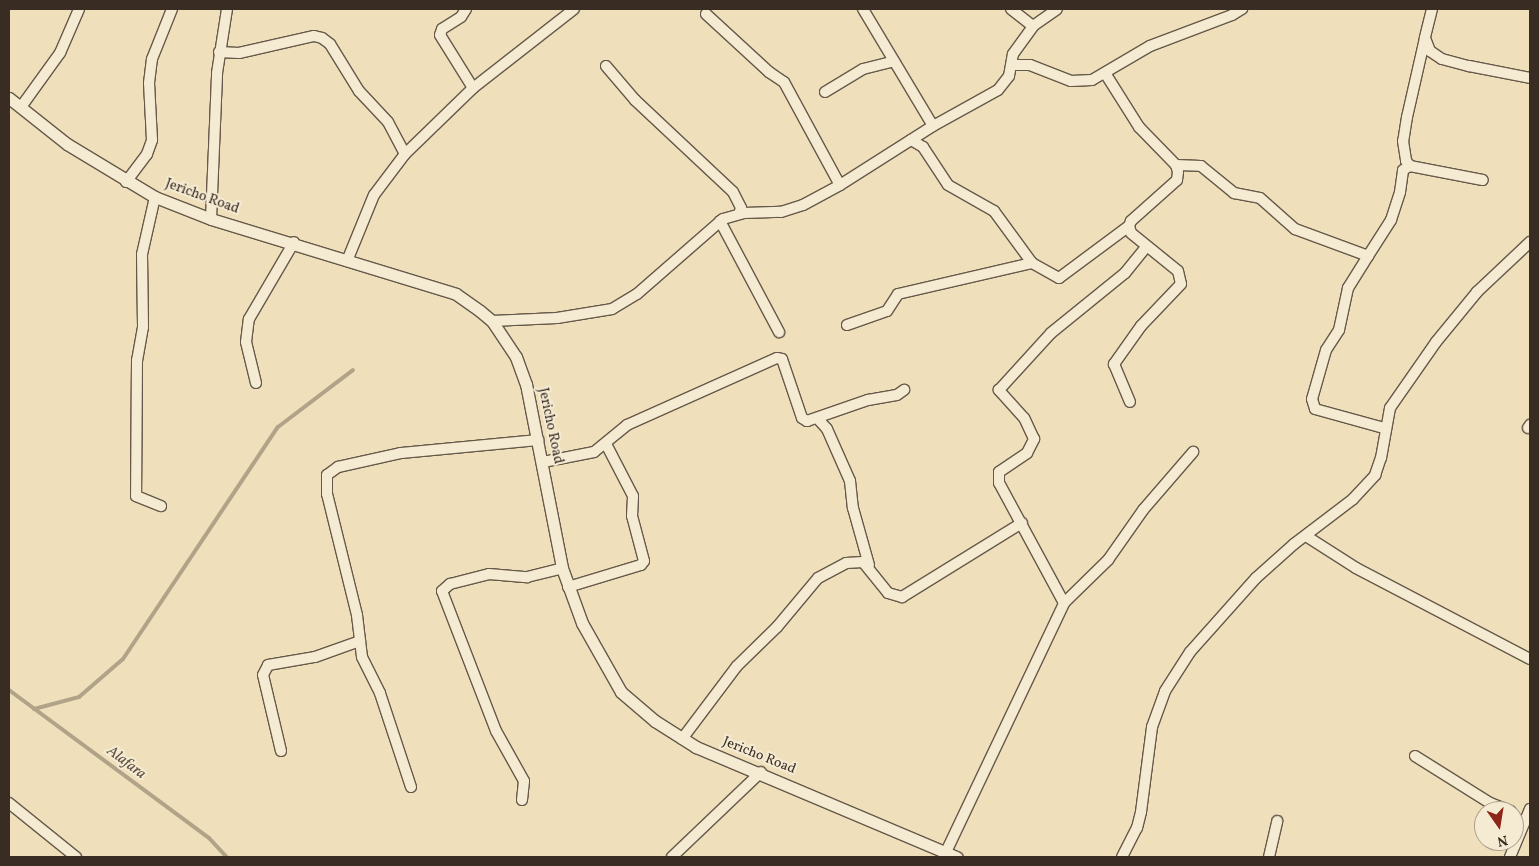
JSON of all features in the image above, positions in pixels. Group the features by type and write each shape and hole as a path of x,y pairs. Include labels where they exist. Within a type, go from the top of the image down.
{"street":[{"path":"21,107 60,53 80,9"},
{"path":"126,182 147,154 152,140 149,83 152,59 172,9"},
{"path":"212,219 219,52 227,9"},
{"path":"466,9 460,17 442,29 440,35 474,88"},
{"path":"347,261 374,194 405,154 474,88 574,9"},
{"path":"863,9 933,126"},
{"path":"1011,9 1034,26"},
{"path":"492,321 557,318 612,309 636,294 720,220 739,214 780,212 840,185 933,126 994,93 1009,76 1013,54 1034,26 1057,9"},
{"path":"1012,65 1030,65 1071,82 1092,80 1150,46 1232,16 1242,9"},
{"path":"1432,9 1403,141 1406,161 1410,166 1483,180"},
{"path":"706,14 768,72 784,82 840,185"},
{"path":"219,52 239,53 314,36 322,38 330,44 339,62 359,91 388,122 405,154"},
{"path":"1425,38 1430,51 1442,59 1530,78"},
{"path":"825,92 863,69 894,61"},
{"path":"606,66 635,100 733,192 742,208 739,214"},
{"path":"911,140 923,147 948,185 994,211 1032,263 1059,278 1129,226 1131,221 1177,180 1176,165 1139,128 1105,73"},
{"name":"Jericho Road","path":"9,98 66,144 126,182 155,197 212,219 294,242 347,261 456,294 492,321 516,357 526,384 543,462 562,568 568,587 602,664 621,692 655,721 682,739 957,857"},
{"path":"1176,165 1201,166 1234,193 1260,198 1296,228 1368,256"},
{"path":"1384,428 1315,409 1312,399 1326,350 1339,330 1348,288 1391,220 1400,192 1403,170 1410,166"},
{"path":"155,197 142,254 143,327 137,369 136,496 161,506"},
{"path":"720,220 779,332"},
{"path":"1129,226 1131,233 1146,247 1178,270 1181,284 1141,326 1114,364 1130,402"},
{"path":"256,383 246,342 249,320 294,242"},
{"path":"1122,857 1137,828 1152,727 1165,692 1190,652 1256,578 1353,499 1375,475 1381,458 1384,428 1390,408 1436,342 1477,292 1530,242"},
{"path":"1064,602 998,476 1003,466 1027,453 1034,440 1024,418 999,390 1051,333 1125,273 1146,247"},
{"path":"846,325 887,311 898,294 1032,263"},
{"path":"543,462 594,452 627,425 776,358 782,359 785,365 802,418 818,419 868,400 897,395 904,390"},
{"path":"818,419 827,429 850,481 853,508 869,565 888,593 902,598 1022,523"},
{"path":"411,787 380,693 362,657 357,615 327,494 327,475 338,467 401,453 538,440"},
{"path":"568,587 642,565 644,561 632,516 633,496 606,444"},
{"path":"946,852 1064,602 1108,560 1143,510 1193,452"},
{"path":"1306,536 1356,568 1530,659"},
{"path":"682,739 737,666 777,628 818,578 853,561 869,565"},
{"path":"522,800 524,781 496,731 442,591 450,584 489,574 527,577 562,568"},
{"path":"281,751 263,675 268,665 315,657 360,640"},
{"path":"1415,756 1487,801"},
{"path":"672,857 761,772"},
{"path":"9,803 76,857"},
{"path":"1510,857 1529,813"},
{"path":"1269,857 1277,821"}],"waterway":[{"path":"34,709 79,697 123,659 278,427 353,370"},
{"name":"Alafara","path":"9,690 209,838 227,857"}]}
